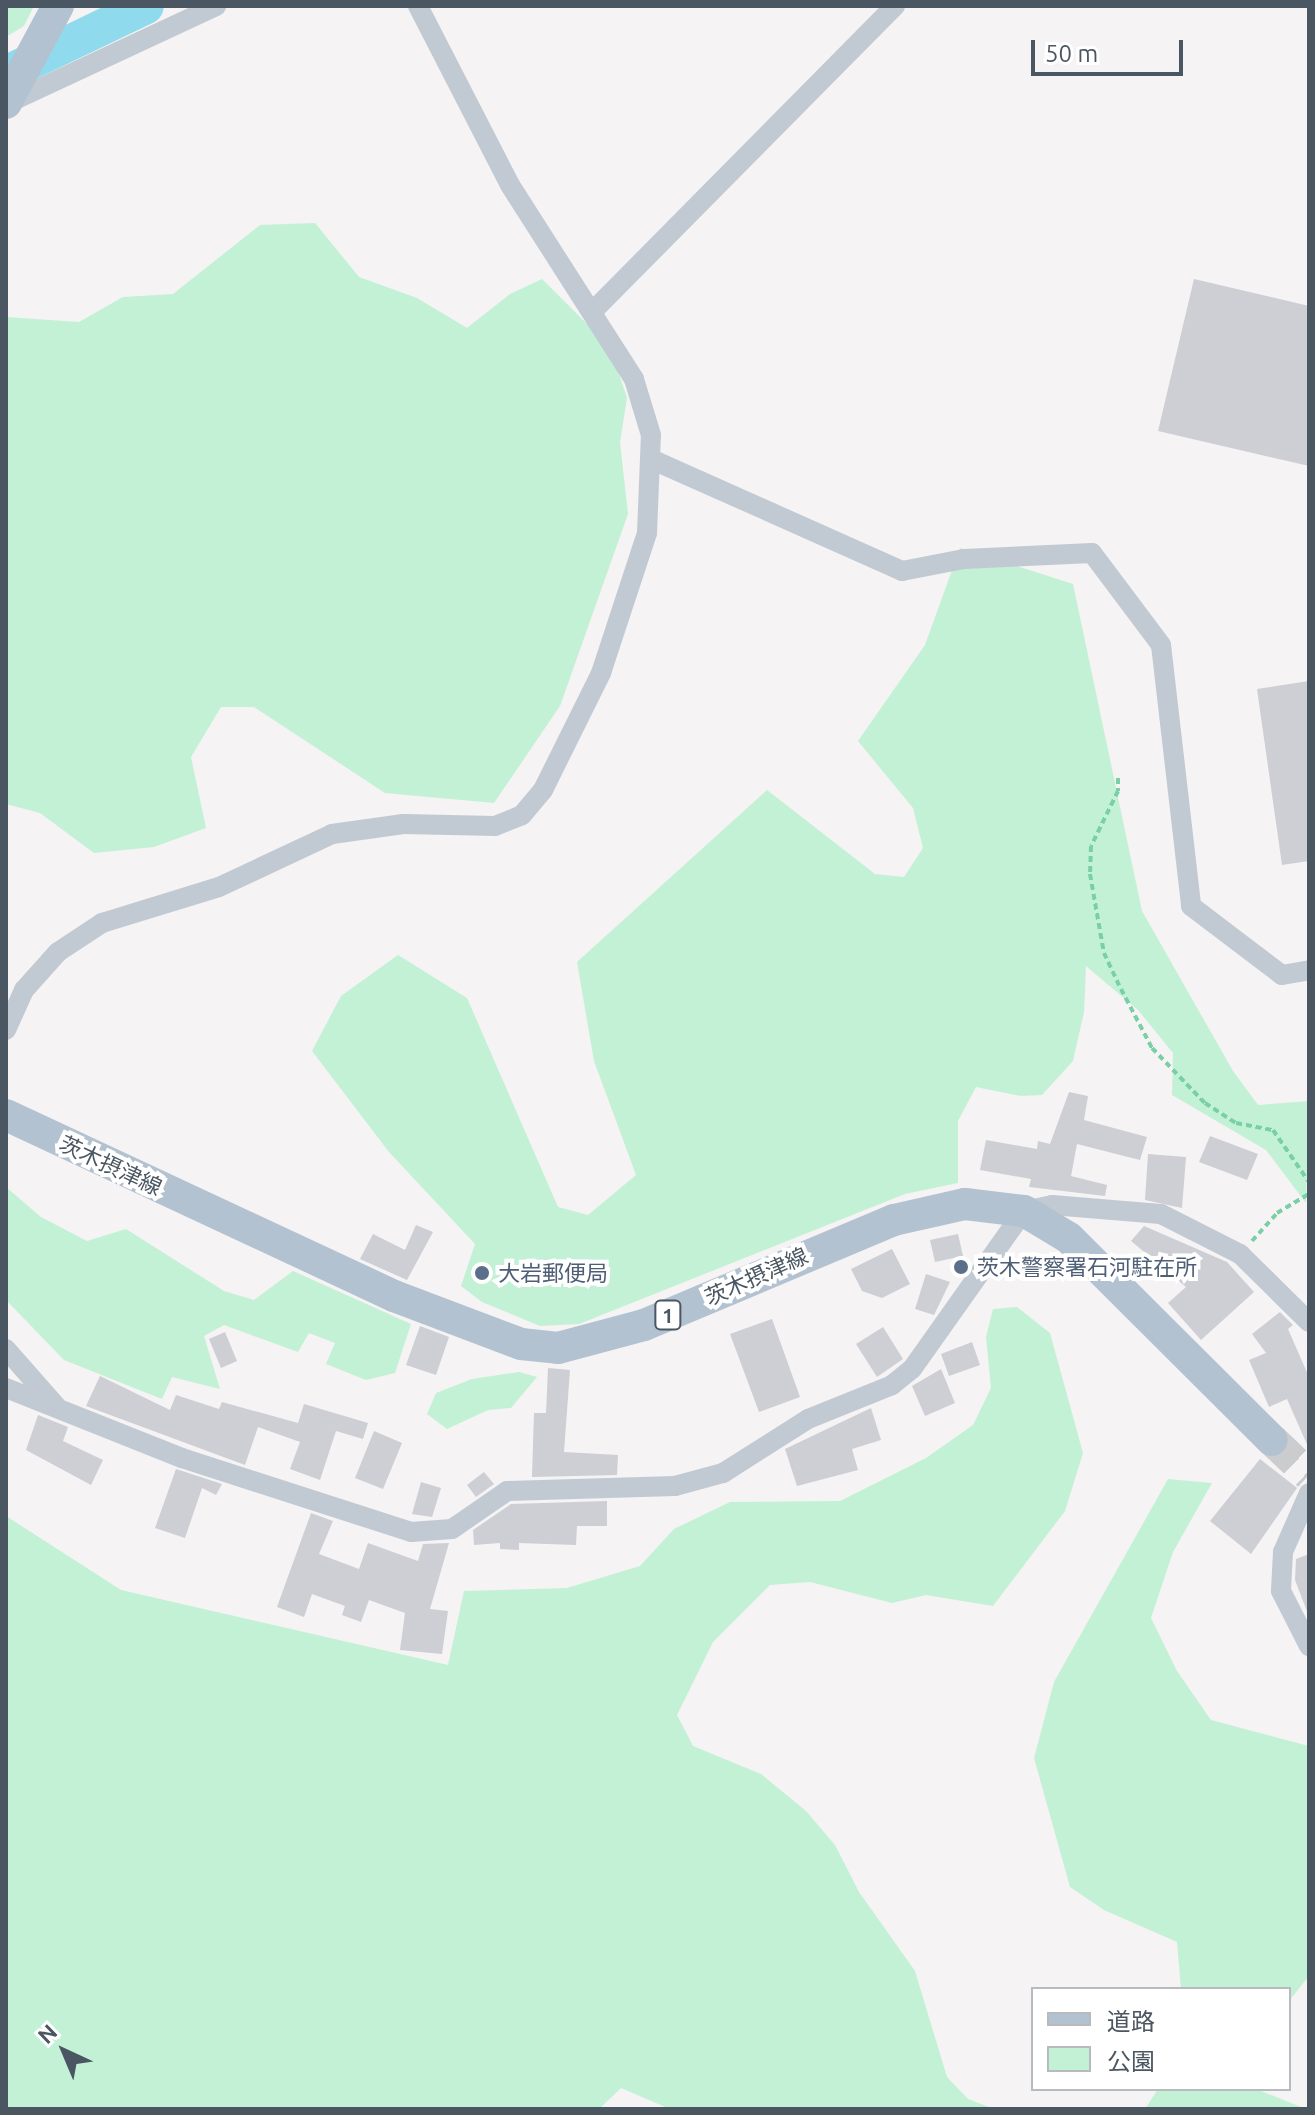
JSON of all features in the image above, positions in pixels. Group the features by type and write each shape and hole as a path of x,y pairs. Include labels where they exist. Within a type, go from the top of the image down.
{"main road":[{"path":"6,103 58,6"},
{"name":"茨木摂津線","path":"6,1115 394,1296 521,1344 558,1348 644,1325 894,1220 965,1204 1024,1211 1069,1238 1272,1440"}],"street":[{"path":"6,103 216,6"},
{"path":"6,1030 24,990 58,952 102,923 219,887 332,834 403,824 495,826 522,815 543,790 601,673 647,533 653,460 634,379 510,185 418,6"},
{"path":"592,312 895,6"},
{"path":"653,460 902,571 964,559 1092,553 1161,645 1191,906 1282,975 1309,970"},
{"path":"6,1388 182,1458 411,1532 452,1529 507,1491 675,1486 723,1473 808,1419 892,1385 912,1369 1024,1211 1052,1205 1161,1214 1240,1254 1309,1322"},
{"path":"6,1349 57,1408"},
{"path":"1309,1493 1283,1552 1281,1591 1309,1646"}],"path":[{"path":"1118,778 1118,791 1091,846 1090,874 1104,953 1121,989 1152,1048 1194,1092 1236,1123 1273,1130 1309,1182"},
{"path":"1240,1254 1277,1213 1309,1194"}],"green space":[{"path":"6,6 34,6 24,26 6,37"},
{"path":"315,223 359,277 417,298 467,328 510,294 542,279 610,347 627,398 620,442 628,514 560,706 494,803 385,793 254,707 221,707 191,757 206,828 154,847 94,853 40,813 6,804 6,317 79,322 123,297 173,294 260,225"},
{"path":"960,548 1073,584 1142,911 1233,1071 1258,1105 1309,1101 1306,1203 1266,1150 1172,1095 1173,1053 1138,1010 1086,966 1084,1012 1073,1061 1042,1095 1021,1096 976,1087 958,1121 958,1183 905,1194 579,1324 540,1326 482,1302 461,1286 475,1244 389,1152 312,1051 341,996 398,955 467,998 558,1207 588,1215 636,1175 594,1061 577,962 767,790 875,874 904,877 923,848 913,808 858,741 925,645"},
{"path":"6,1187 41,1217 87,1241 126,1229 224,1291 254,1300 293,1271 411,1324 395,1373 366,1380 326,1364 335,1343 309,1333 298,1352 224,1325 204,1336 220,1389 172,1377 162,1399 64,1360 6,1300"},
{"path":"1017,1307 1050,1333 1083,1453 1065,1511 993,1606 926,1595 892,1603 810,1582 770,1585 713,1642 677,1715 693,1746 761,1774 806,1811 835,1845 859,1892 915,1971 947,2077 968,2099 994,2109 670,2109 621,2088 599,2109 6,2109 6,1516 121,1590 448,1665 464,1591 567,1588 640,1566 674,1529 730,1502 840,1501 926,1458 973,1425 991,1388 986,1337 993,1309"},
{"path":"519,1372 537,1377 511,1408 488,1410 447,1429 427,1414 436,1393 472,1379"},
{"path":"1168,1479 1212,1483 1173,1552 1151,1618 1177,1671 1211,1720 1309,1746 1309,1976 1291,1998 1291,1987 1181,1987 1177,1942 1104,1910 1070,1887 1034,1758 1054,1682"},
{"path":"1157,2091 1261,2091 1306,2109 1145,2109"}],"building":[{"path":"1194,279 1309,306 1309,466 1158,431"},
{"path":"1309,681 1309,861 1282,865 1257,689"},
{"path":"1069,1092 1088,1096 1084,1120 1147,1137 1140,1160 1077,1144 1071,1176 1107,1185 1105,1196 1029,1187 1031,1179 980,1170 986,1140 1037,1149 1038,1141 1050,1144"},
{"path":"1210,1136 1258,1154 1247,1180 1199,1162"},
{"path":"1148,1154 1186,1157 1182,1208 1145,1200"},
{"path":"416,1225 433,1232 407,1280 360,1259 373,1234 405,1250"},
{"path":"1144,1226 1227,1262 1254,1292 1201,1340 1168,1303 1186,1287 1131,1241"},
{"path":"958,1234 963,1256 935,1262 930,1240"},
{"path":"892,1249 910,1284 882,1298 862,1291 851,1269"},
{"path":"926,1274 950,1282 934,1315 915,1309"},
{"path":"1280,1312 1293,1325 1288,1329 1309,1377 1309,1449 1287,1399 1269,1407 1249,1360 1266,1353 1252,1334"},
{"path":"772,1319 800,1397 759,1412 730,1334"},
{"path":"420,1326 449,1337 436,1375 406,1365"},
{"path":"883,1327 903,1359 877,1377 856,1344"},
{"path":"225,1332 237,1361 221,1368 209,1339"},
{"path":"972,1342 980,1365 949,1376 941,1354"},
{"path":"548,1368 570,1370 564,1452 618,1455 617,1475 532,1477 534,1413 546,1413"},
{"path":"941,1369 955,1403 925,1416 912,1386"},
{"path":"100,1376 170,1410 176,1395 219,1409 222,1402 298,1423 304,1404 368,1423 363,1439 336,1431 320,1480 290,1469 300,1442 258,1427 245,1465 86,1406"},
{"path":"871,1408 881,1440 852,1449 858,1470 797,1486 785,1449"},
{"path":"38,1415 68,1427 63,1441 103,1460 91,1485 26,1450"},
{"path":"374,1431 402,1443 383,1489 355,1478"},
{"path":"1260,1459 1297,1488 1251,1554 1210,1521"},
{"path":"176,1469 222,1484 216,1495 202,1488 185,1538 155,1528"},
{"path":"484,1472 494,1484 476,1497 467,1485"},
{"path":"421,1482 441,1488 432,1517 412,1514"},
{"path":"607,1501 607,1526 577,1526 576,1545 519,1543 519,1550 500,1549 500,1543 474,1545 473,1530 511,1504"},
{"path":"311,1513 333,1521 319,1554 359,1569 368,1543 418,1561 423,1544 449,1543 430,1609 448,1611 442,1654 400,1650 405,1613 369,1600 361,1622 342,1615 345,1606 312,1594 304,1617 277,1607"},
{"path":"1309,1554 1308,1614 1295,1580 1296,1559"}],"waterway":[{"path":"7,73 146,6"}],"tunnel":[{"path":"1272,1440 1309,1475"}],"place":[{"name":"茨木警察署石河駐在所","path":"961,1267"},
{"name":"大岩郵便局","path":"482,1273"}]}
